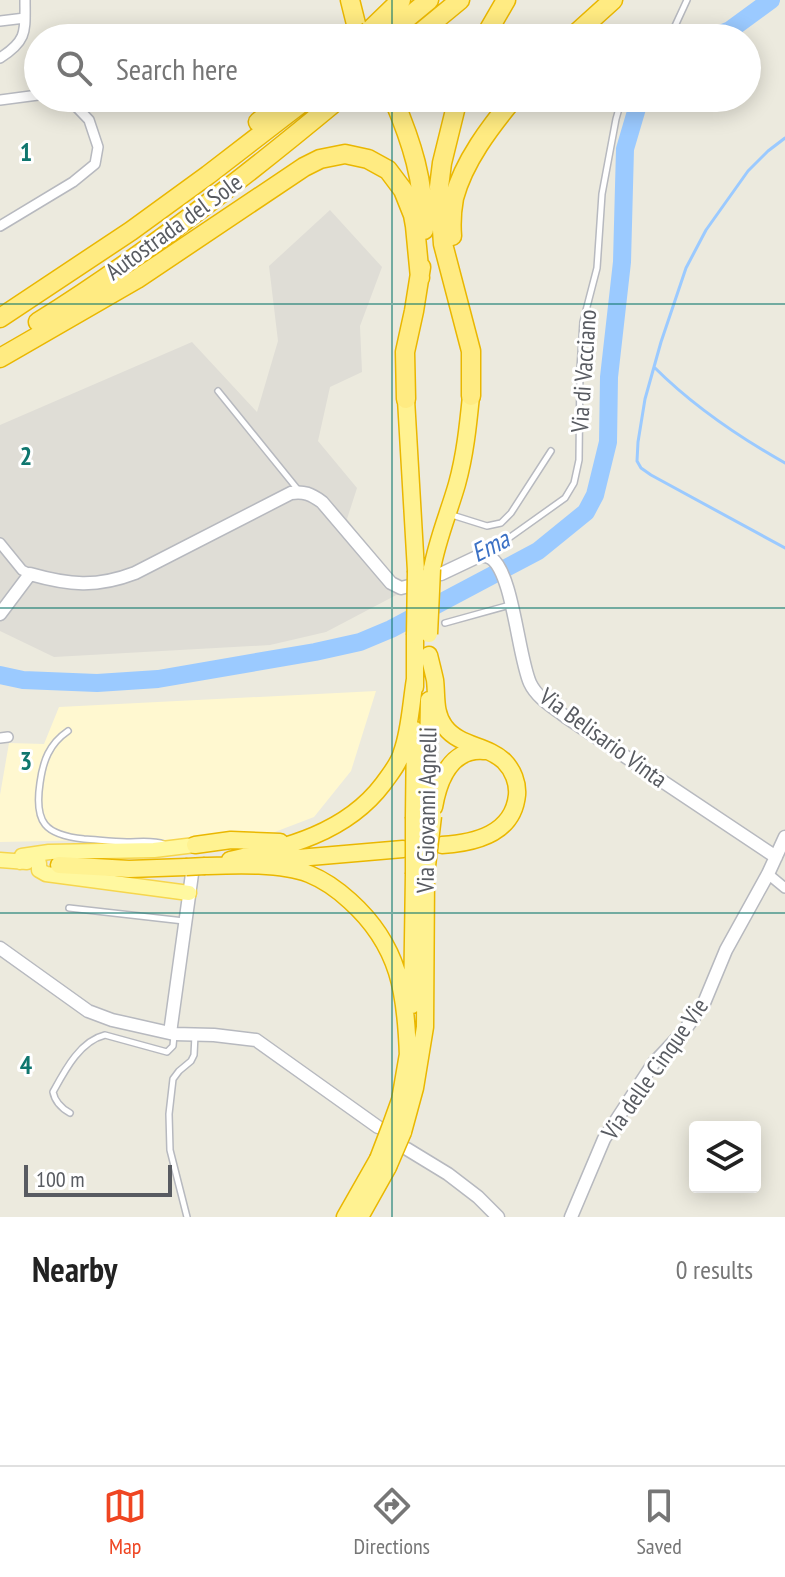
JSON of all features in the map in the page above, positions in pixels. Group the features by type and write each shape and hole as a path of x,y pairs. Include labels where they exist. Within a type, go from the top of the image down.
{"highway":[{"path":"350,0 362,24"},
{"path":"377,24 401,0"},
{"path":"385,24 429,0"},
{"path":"431,24 460,0"},
{"path":"492,24 506,0"},
{"path":"586,24 613,0"},
{"path":"208,175 223,150 270,112"},
{"name":"Autostrada del Sole","path":"0,318 85,263 290,112"},
{"name":"Autostrada del Sole","path":"0,346 149,247 323,112"},
{"path":"399,112 420,172 424,213 420,278 405,352 406,399"},
{"path":"455,112 439,187 443,244 471,351 471,396"},
{"path":"455,295 451,232 454,198 467,166 503,112"},
{"path":"0,358 137,279 304,167 320,159 345,154 368,159 388,170 403,190 415,226 420,278"},
{"name":"Via Giovanni Agnelli","path":"424,575 436,548 466,445 471,396"},
{"name":"Via Giovanni Agnelli","path":"406,399 424,575 422,634 415,679 425,816"},
{"name":"Via Giovanni Agnelli","path":"422,634 429,655 425,816"},
{"path":"429,655 436,706 444,726 457,738 490,752 508,766 515,778 517,797 512,813 503,825 479,840 442,845"},
{"path":"59,865 129,869 194,862 298,842 318,835 369,801 396,766 402,753 415,679"},
{"path":"420,874 425,816 441,778 450,764 462,754 490,752"},
{"path":"194,862 215,842 298,842"},
{"path":"230,865 403,849"},
{"path":"194,862 290,869 326,882 340,892 370,921 397,969 407,1020 408,1057"},
{"name":"Via Giovanni Agnelli","path":"360,1217 383,1163 408,1057 420,874"},
{"name":"Via Giovanni Agnelli","path":"391,1128 415,1088 425,1027 420,874"},
{"name":"Via Giovanni Agnelli","path":"345,1217 383,1163"}],"main road":[{"path":"20,862 22,856 49,852 173,848 194,862"},
{"path":"0,860 59,865"},
{"path":"39,863 39,870 46,874 189,893"}],"street":[{"path":"0,58 20,43 25,0"},
{"path":"0,21 25,18"},
{"path":"0,100 24,97"},
{"path":"0,226 73,182 95,164 98,147 89,120 81,112"},
{"path":"0,543 22,570 30,574 58,582 90,585 135,573 291,493 299,492 310,494 322,502 391,583 401,588 424,575"},
{"name":"Via di Vacciano","path":"424,575 466,562 493,563"},
{"name":"Via Belisario Vinta","path":"493,563 506,583 525,669 539,697 781,848"},
{"path":"0,614 30,574"},
{"name":"Via delle Cinque Vie","path":"571,1217 604,1139 653,1064 697,1015 726,950 781,848"},
{"path":"172,1033 194,862"},
{"path":"768,874 785,888"},
{"path":"0,948 88,1011 127,1024 172,1033 256,1040 391,1128"},
{"path":"407,1149 448,1174 498,1217"}],"lane":[{"path":"676,24 687,0"},
{"name":"Via di Vacciano","path":"493,563 565,498 574,483 579,460 583,322 597,268 602,194 618,112"},
{"path":"218,391 299,492"},
{"path":"447,513 487,526 501,523 511,513 551,451"},
{"path":"445,623 511,605"},
{"path":"68,731 55,740 44,761 39,787 39,816 46,828 63,836 119,842 158,842 173,848"},
{"path":"69,908 185,921"},
{"path":"70,1113 62,1109 53,1092 86,1043 105,1035 167,1052 173,1046 172,1033"},
{"path":"187,1217 170,1150 169,1114 173,1079 194,1055 195,1034"}],"shaded area":[{"path":"330,210 382,267 360,326 362,372 330,387 318,441 357,488 347,519 402,592 326,632 270,645 54,657 0,631 0,425 192,342 257,412 278,341 269,266"},
{"path":"376,691 351,771 314,817 267,835 153,853 145,839 0,842 0,795 9,743 44,744 59,707"}],"waterway":[{"name":"Ema","path":"738,24 771,0"},
{"name":"Ema","path":"0,675 23,680 97,683 158,679 360,642 391,629 538,551 586,512 595,495 608,442 609,377 622,262 625,149 636,112"},
{"path":"785,138 748,171 706,230 686,268 645,399 637,461 651,475 785,548"},
{"path":"654,367 716,420 785,463"}]}
